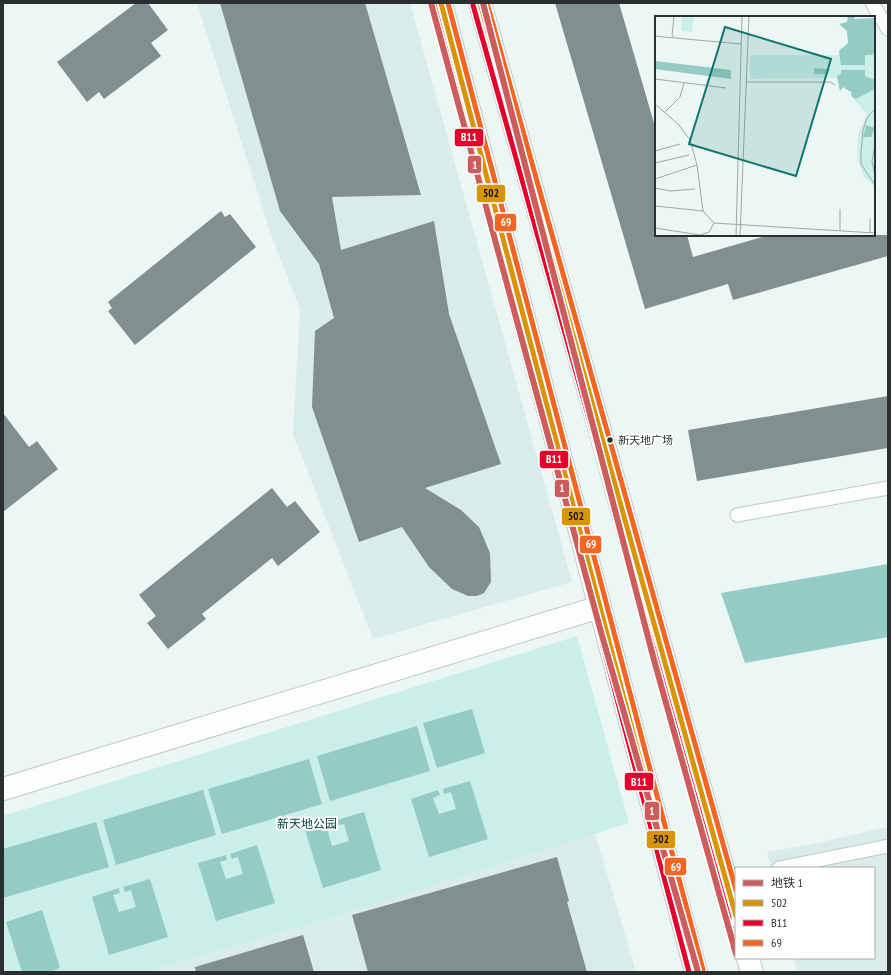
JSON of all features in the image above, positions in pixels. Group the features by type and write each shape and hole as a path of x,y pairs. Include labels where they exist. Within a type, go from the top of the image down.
{"main road":[{"path":"441,3 696,972"},
{"path":"480,3 731,878 735,908"},
{"path":"3,789 600,607"},
{"path":"748,959 752,972"}],"lane":[{"path":"872,3 888,30"},
{"path":"737,515 888,488"},
{"path":"784,867 888,846"}],"shaded area":[{"path":"197,3 410,3 572,582 373,639 293,434 300,309 272,238"},
{"path":"888,564 888,637 745,663 721,593"},
{"path":"472,709 485,753 437,768 423,723"},
{"path":"417,726 430,771 330,801 317,756"},
{"path":"309,759 322,804 222,834 208,789"},
{"path":"470,781 488,839 429,857 411,799 438,790 440,795 433,798 439,814 456,809 451,792 444,794 443,789"},
{"path":"203,790 216,835 116,865 103,820"},
{"path":"364,812 381,870 323,888 305,830 332,822 334,827 327,829 332,846 349,841 344,824 338,825 337,820"},
{"path":"96,822 109,867 3,898 3,849"},
{"path":"888,827 888,972 797,972 793,959 875,959 875,867 771,867 767,852 808,845"},
{"path":"595,833 636,972 146,972 337,916"},
{"path":"257,845 275,903 216,921 198,863 226,855 227,860 220,862 226,879 243,874 238,857 232,859 230,854"},
{"path":"150,879 168,937 109,955 92,897 119,888 120,893 113,895 119,912 136,907 131,890 125,892 123,887"},
{"path":"42,910 60,968 49,972 22,972 6,922"}],"green space":[{"name":"新天地公园","path":"577,636 629,823 337,916 146,972 3,972 3,816"}],"building":[{"path":"136,3 148,3 168,30 151,43 161,56 104,99 99,92 87,102 57,62"},
{"path":"220,3 365,3 421,195 332,197 341,250 434,221 449,314 501,464 425,488 461,510 479,527 490,553 491,582 484,593 477,596 468,596 452,589 429,567 402,527 359,542 312,407 315,331 334,318 319,264 280,211"},
{"path":"555,3 619,3 655,127 655,236 687,236 693,257 766,236 888,235 888,256 733,300 728,284 645,309"},
{"path":"221,211 225,217 230,214 256,247 135,345 108,311 112,308 108,302"},
{"path":"888,396 888,448 697,481 688,430"},
{"path":"3,413 29,447 37,441 58,469 3,512"},
{"path":"272,488 287,507 295,501 320,532 278,566 272,558 202,614 206,619 168,649 147,623 156,616 139,595"},
{"path":"557,857 569,901 567,902 587,972 368,972 352,915"},
{"path":"303,935 314,972 196,972 195,967"}],"metro line":[{"name":"1","path":"431,3 601,632 698,972"},
{"name":"1","path":"483,3 654,660 735,950"}],"transit line":[{"name":"502","path":"441,3 696,972"},
{"name":"69","path":"448,3 703,970"},
{"name":"502","path":"480,3 735,912"},
{"name":"69","path":"487,3 735,886"},
{"name":"B11","path":"434,5 689,972"},
{"name":"B11","path":"473,5 729,918"}],"place":[{"name":"新天地广场","path":"610,440"}]}
